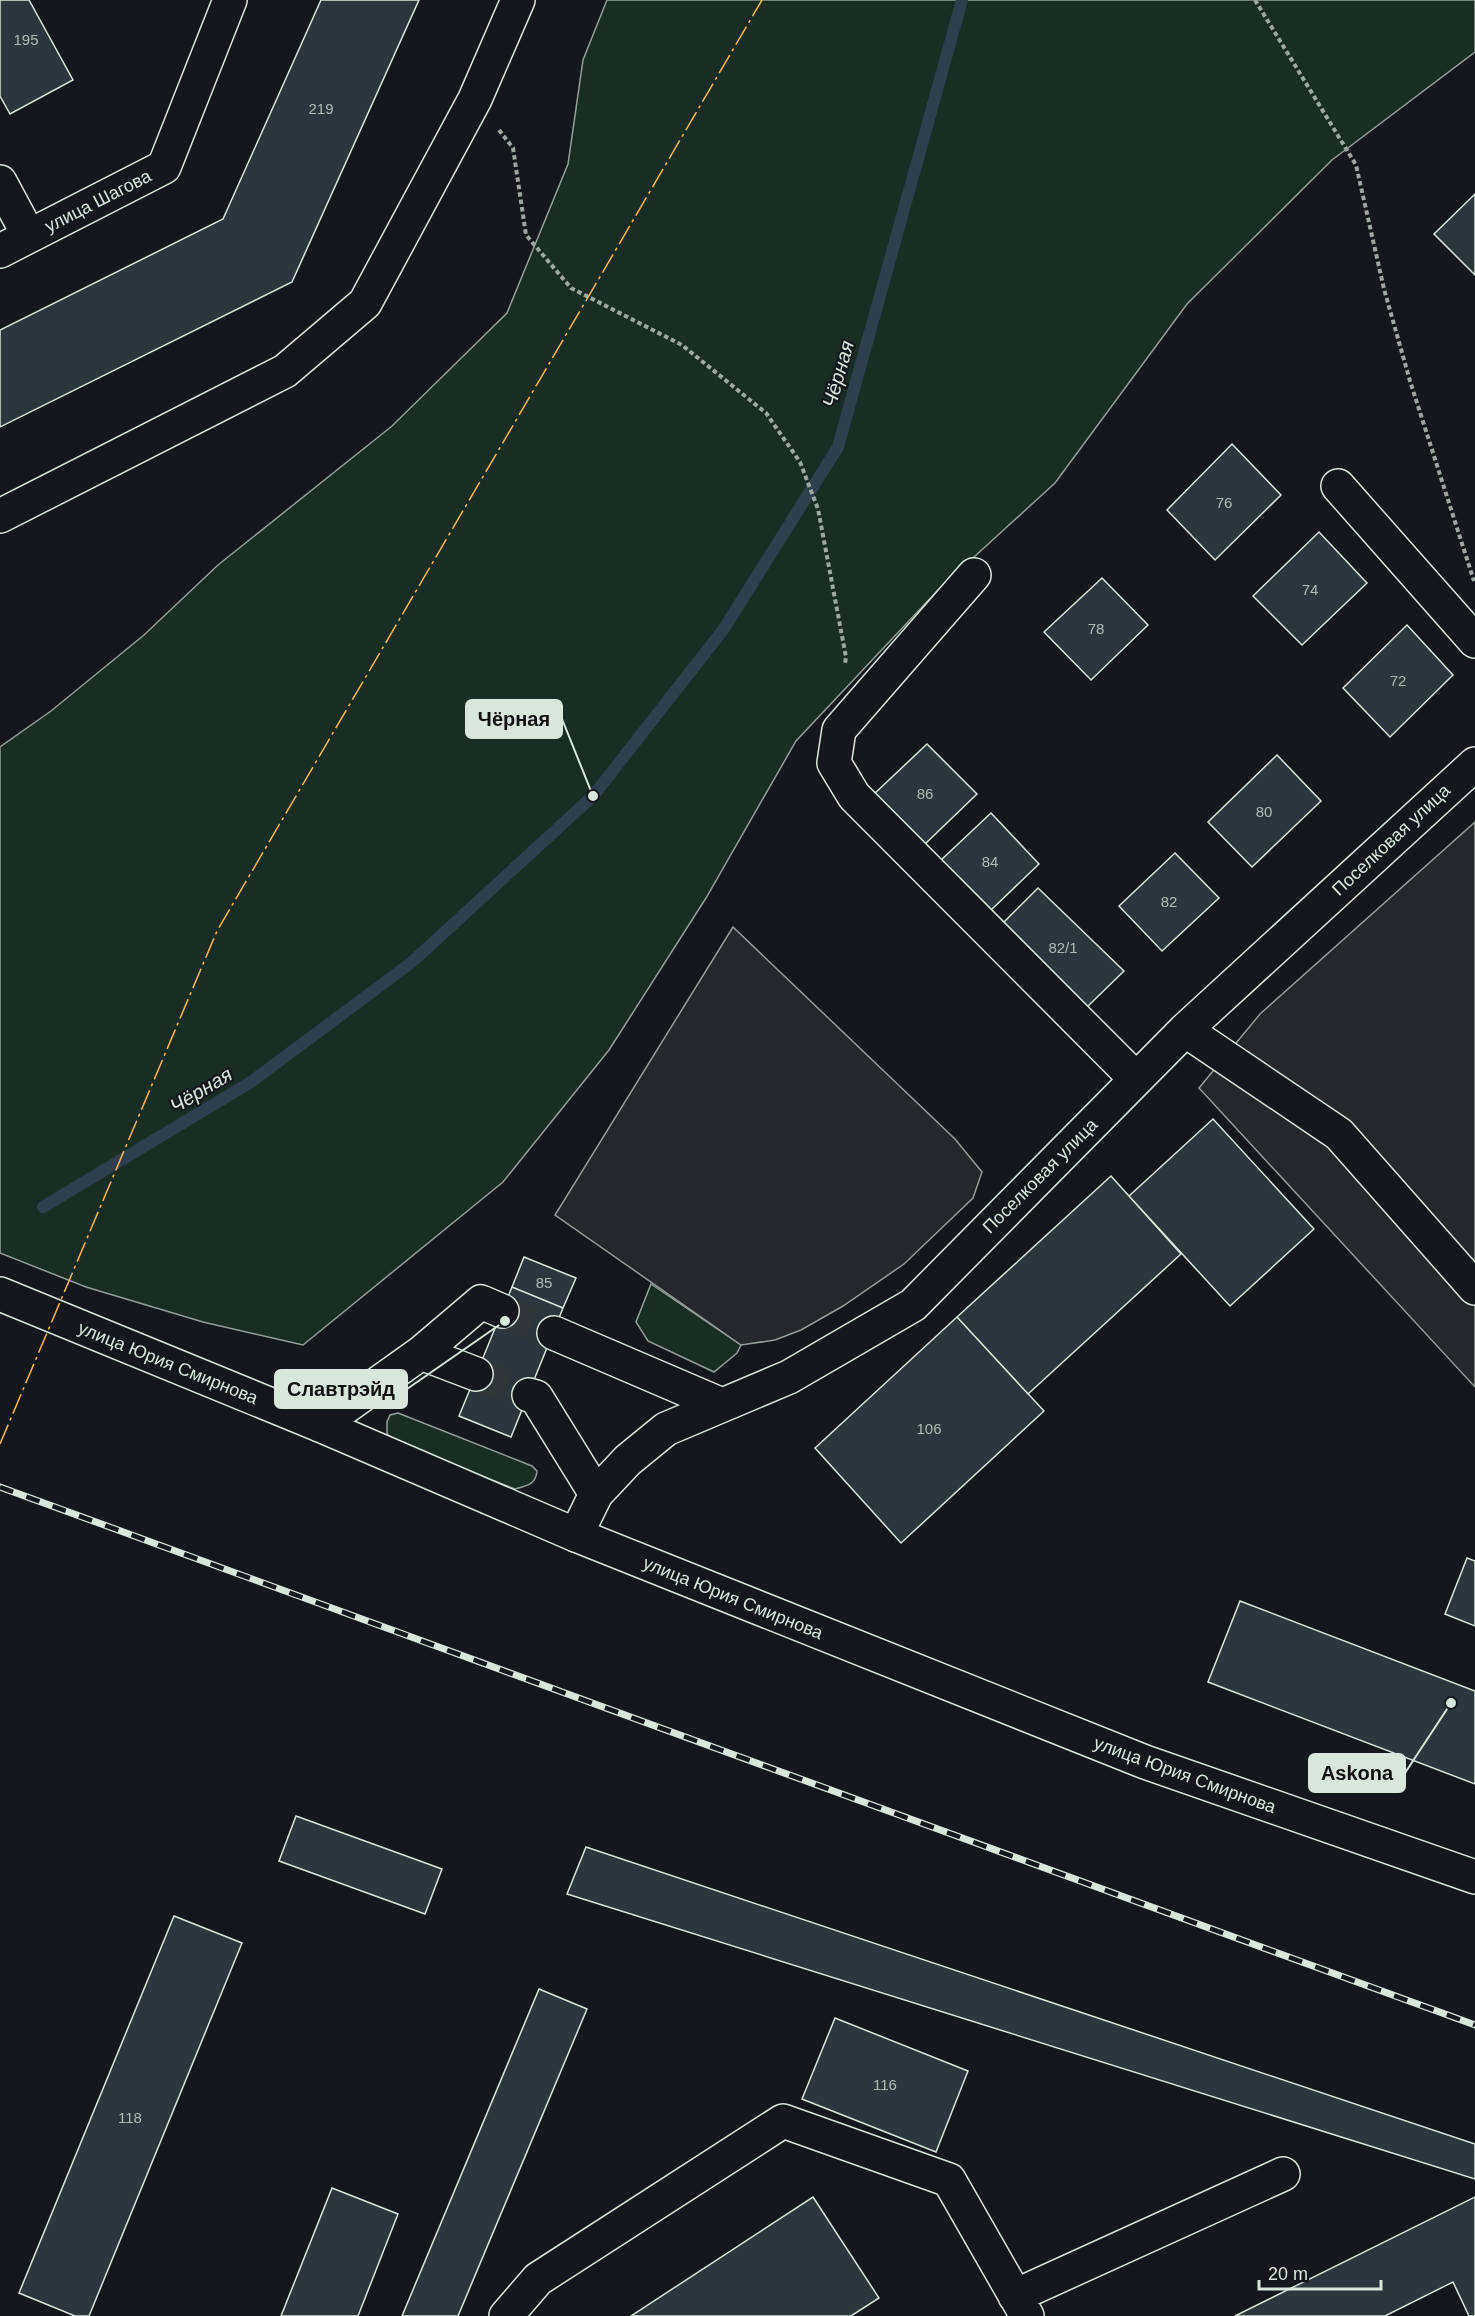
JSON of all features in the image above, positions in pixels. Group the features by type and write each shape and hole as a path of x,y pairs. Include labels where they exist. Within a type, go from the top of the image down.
{"main road":[{"name":"улица Шагова","path":"0,251 164,167 230,0"},
{"path":"0,516 285,371 365,303 475,99 518,0"},
{"path":"0,182 29,236"},
{"path":"1338,486 1475,641"},
{"path":"974,575 839,730 834,763 854,795 1136,1079"},
{"name":"Поселковая улица","path":"576,1535 596,1494 628,1460 666,1429 789,1377 913,1305 1185,1030 1475,764"},
{"path":"1185,1030 1339,1134 1475,1288"},
{"name":"улица Юрия Смирнова","path":"0,1294 320,1425 576,1535 1145,1762 1475,1877"},
{"path":"320,1425 421,1353 481,1302 502,1311"},
{"path":"554,1333 722,1405"},
{"path":"421,1353 476,1374"},
{"path":"529,1395 536,1397 596,1494"},
{"path":"506,2316 538,2279 783,2121 949,2180 1021,2306 1283,2175"}],"path":[{"path":"1255,0 1356,165 1384,289 1410,381 1475,583"},
{"path":"475,99 513,148 526,235 572,288 682,345 766,413 800,462 818,509 846,657 845,668"}],"green space":[{"path":"607,0 1475,0 1475,52 1332,160 1187,304 1055,483 938,590 796,741 706,898 609,1050 503,1182 303,1345 203,1322 86,1287 0,1253 0,747 51,711 144,635 218,565 392,426 507,313 568,164 583,60"},
{"path":"651,1284 741,1345 737,1353 714,1372 648,1341 636,1322"},
{"path":"398,1413 532,1466 537,1471 535,1479 515,1489 397,1443 387,1434 387,1422 390,1415"}],"shaded area":[{"path":"1475,822 1475,1387 1199,1088 1260,1014"},
{"path":"733,927 955,1139 982,1172 973,1198 904,1264 843,1306 801,1330 775,1340 741,1345 555,1215"}],"building":[{"path":"0,0 29,0 73,80 10,114 0,96"},
{"path":"321,0 419,0 292,282 0,427 0,330 223,219"},
{"path":"1475,194 1475,275 1434,234"},
{"path":"1232,444 1281,495 1215,560 1167,510"},
{"path":"1319,532 1367,583 1302,645 1253,596"},
{"path":"1102,578 1148,625 1091,680 1044,632"},
{"path":"1407,625 1453,675 1390,737 1343,688"},
{"path":"927,744 977,794 924,845 873,795"},
{"path":"1277,755 1321,801 1252,867 1208,822"},
{"path":"991,813 1039,864 989,912 940,861"},
{"path":"1175,853 1219,898 1162,951 1119,906"},
{"path":"1038,888 1124,971 1087,1007 1002,924"},
{"path":"1213,1119 1314,1229 1230,1306 1129,1196"},
{"path":"1111,1176 1181,1254 1028,1394 957,1317"},
{"path":"524,1257 576,1278 563,1308 512,1287"},
{"path":"512,1287 563,1308 511,1437 459,1416"},
{"path":"957,1317 1044,1411 901,1543 815,1448"},
{"path":"1467,1558 1475,1561 1475,1626 1445,1614"},
{"path":"1240,1601 1475,1691 1475,1784 1208,1682"},
{"path":"296,1816 442,1869 425,1914 279,1861"},
{"path":"586,1847 1475,2144 1475,2179 567,1894"},
{"path":"174,1916 242,1943 89,2316 75,2316 19,2293"},
{"path":"539,1989 587,2009 458,2316 402,2316"},
{"path":"835,2018 968,2071 936,2152 802,2099"},
{"path":"332,2188 398,2214 358,2316 281,2316"},
{"path":"813,2197 879,2298 851,2316 631,2316"},
{"path":"1475,2197 1475,2316 1469,2316 1453,2282 1385,2316 1235,2316"}],"waterway":[{"name":"Чёрная","path":"43,1207 251,1082 412,962 593,796 723,630 838,447 962,0"}],"tunnel":[{"path":"502,1311 554,1333"},
{"path":"476,1374 529,1395"}],"railway":[{"path":"0,1487 1475,2025"}],"power":[{"path":"0,1444 217,931 762,0"}],"place":[{"name":"Чёрная","path":"593,796"},
{"name":"Славтрэйд","path":"505,1321"},
{"name":"Askona","path":"1451,1703"}]}
